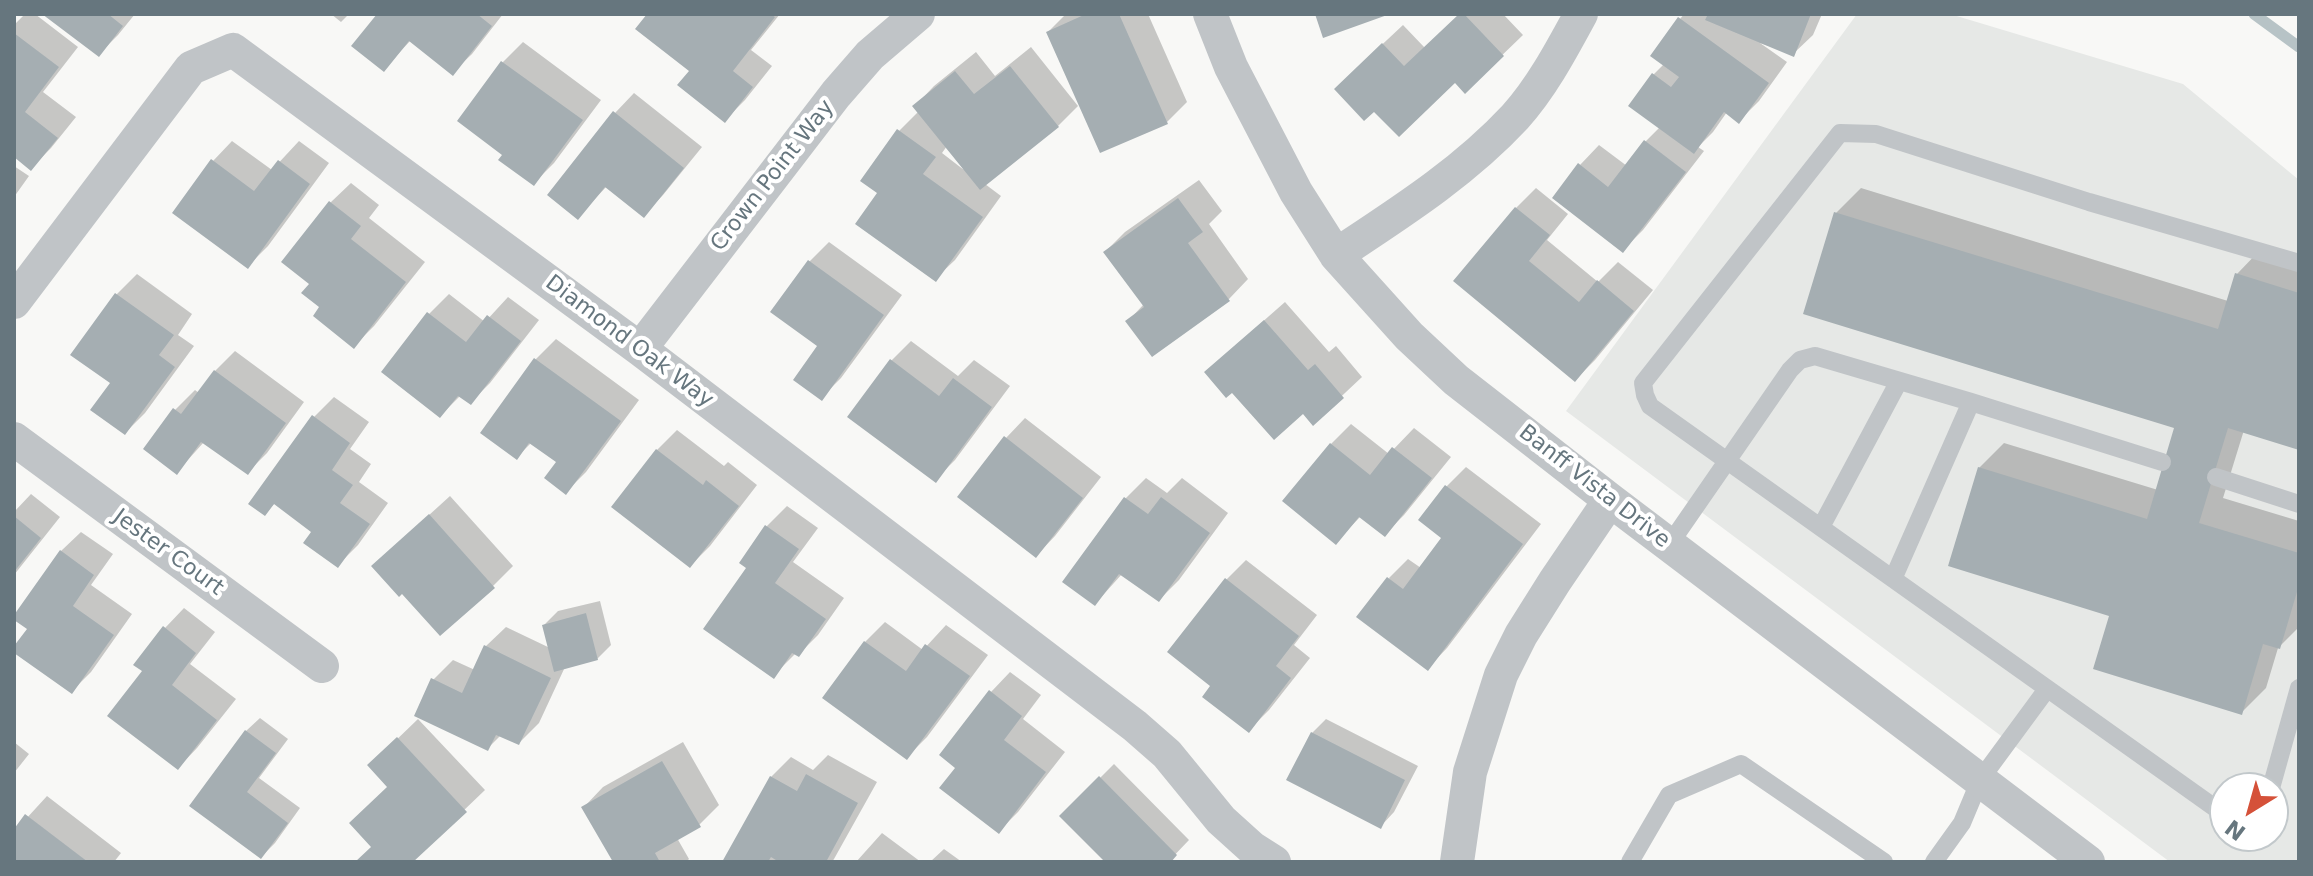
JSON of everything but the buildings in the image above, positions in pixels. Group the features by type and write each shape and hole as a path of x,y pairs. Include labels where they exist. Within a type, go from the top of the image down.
{"street":[{"name":"Crown Point Way","path":"640,349 836,94 870,55 918,14"},
{"name":"Banff Vista Drive","path":"1210,14 1231,67 1296,192 1336,255 1409,336 1456,380 1610,500 2088,862"},
{"path":"1336,255 1422,198 1484,148 1516,115 1543,79 1581,14"},
{"name":"Diamond Oak Way","path":"14,302 191,68 233,50 640,349 1135,726 1167,754 1221,820 1252,848 1274,862"},
{"name":"Jester Court","path":"14,439 322,666"},
{"path":"1457,862 1470,772 1501,675 1521,635 1610,500"}],"lane":[{"path":"2209,804 1650,406 1643,383 1840,133 1876,134 2089,202 2299,263"},
{"path":"1669,545 1790,370 1800,360 1815,356 2162,462"},
{"path":"1821,527 1899,381"},
{"path":"1893,579 1971,402"},
{"path":"2216,477 2299,504"},
{"path":"2275,772 2299,688"},
{"path":"1934,862 1962,823 1980,780 2047,689"},
{"path":"1630,862 1669,795 1741,764 1884,862"}],"shaded area":[{"path":"1857,14 1950,14 2183,84 2299,180 2299,862 2170,862 1566,411"}],"waterway":[{"path":"2254,14 2299,47"}]}
